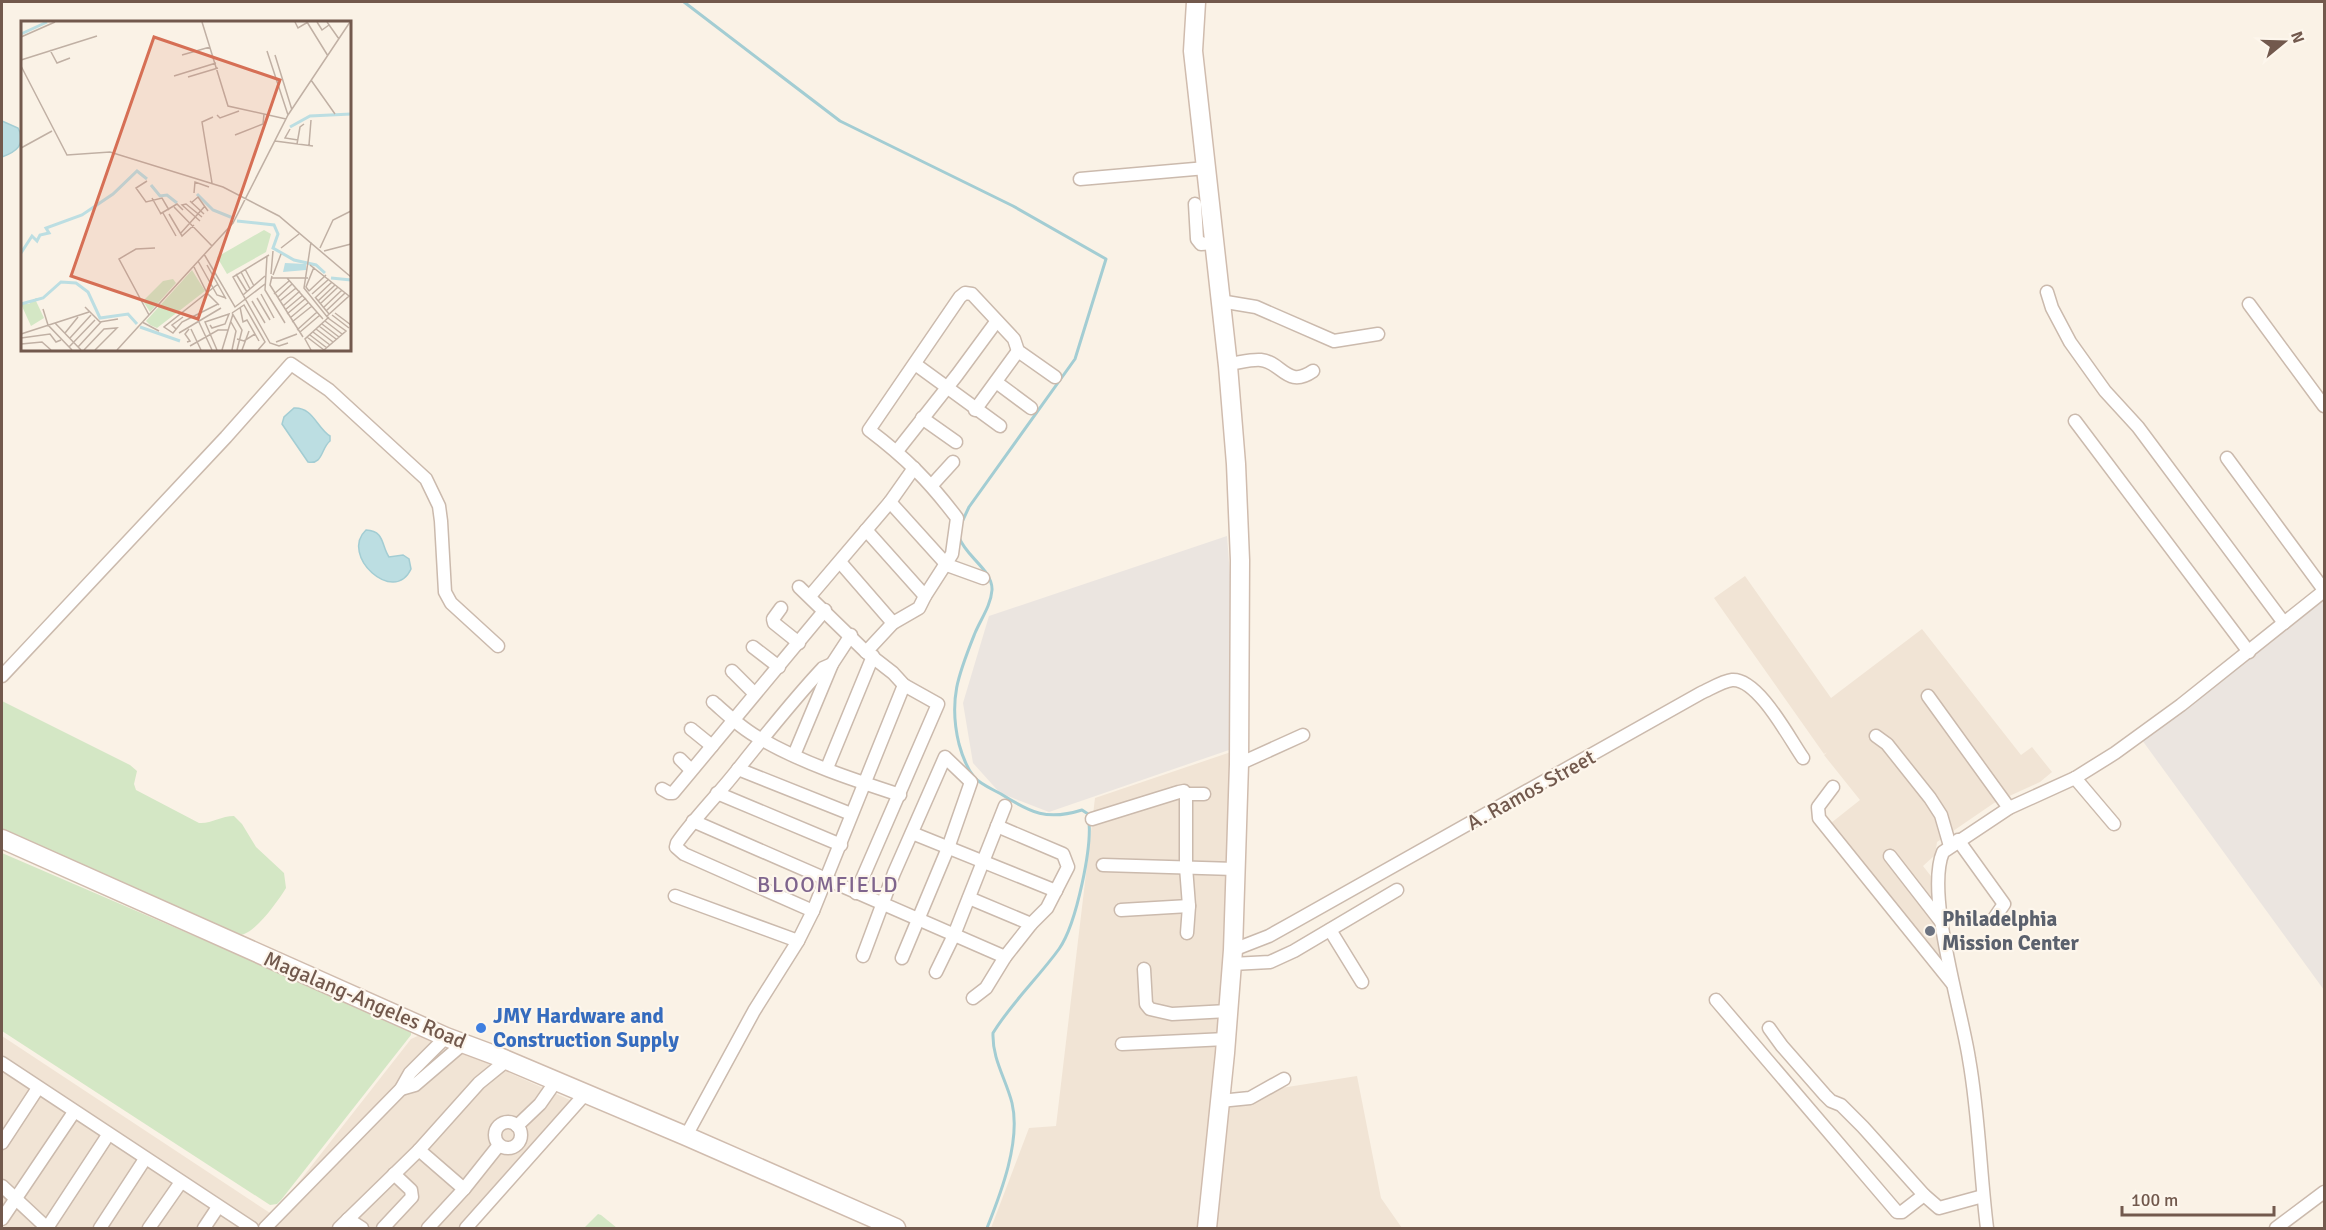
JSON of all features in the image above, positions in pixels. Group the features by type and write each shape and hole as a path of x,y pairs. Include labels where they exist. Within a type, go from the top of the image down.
{"street":[{"path":"1196,2 1193,51 1227,364 1236,464 1240,560 1239,764 1232,957 1207,1228"},
{"path":"1080,179 1206,168"},
{"path":"1195,204 1197,239 1201,244 1215,243"},
{"path":"2047,292 2052,308 2070,342 2105,391 2138,427 2284,623"},
{"path":"827,768 870,654 893,623 918,608 947,565 952,554 957,518 932,484 897,451 869,430 965,293 972,294 1014,339 1018,351 1054,377"},
{"path":"1220,301 1256,307 1334,340 1378,334"},
{"path":"2249,304 2325,406"},
{"path":"897,451 996,322"},
{"path":"975,410 1018,351"},
{"path":"1227,364 1261,360 1291,377 1299,378 1313,371"},
{"path":"2,676 226,437 291,364 329,390 426,480 439,506 445,592 452,603 498,646"},
{"path":"915,364 975,410 1000,426"},
{"path":"996,382 1031,408"},
{"path":"922,418 956,442"},
{"path":"2075,421 2249,652"},
{"path":"1987,1228 1970,1060 1942,923 1938,863 1943,852 1954,843 2009,808 2075,778 2115,753 2181,705 2325,591 2228,458"},
{"path":"932,484 953,462"},
{"path":"810,596 890,502 914,468"},
{"path":"890,502 947,565 982,578"},
{"path":"866,531 925,596"},
{"path":"840,562 893,623"},
{"path":"799,586 904,685 938,704 856,893"},
{"path":"781,608 773,620 774,623 800,643"},
{"path":"662,789 669,794 673,793 732,719 800,643 825,610"},
{"path":"794,755 832,664 850,635"},
{"path":"753,646 779,667"},
{"path":"813,911 678,851 676,843 760,739 823,669 832,664"},
{"path":"732,671 754,693"},
{"name":"A. Ramos Street","path":"1232,957 1701,693 1731,680 1746,683 1757,691 1803,758"},
{"path":"686,1136 754,1011 798,941 813,911 904,685"},
{"path":"1928,696 2009,808"},
{"path":"713,702 760,739 794,755 900,795"},
{"path":"691,729 712,746"},
{"path":"1239,764 1303,735"},
{"path":"1876,736 1887,744 1930,798 1954,843 2004,904 1993,920"},
{"path":"863,956 894,873 945,757 971,782 948,848 902,958"},
{"path":"680,759 691,770"},
{"path":"738,769 851,814"},
{"path":"2075,778 2114,824"},
{"path":"1833,787 1818,807 1819,818 1954,987"},
{"path":"717,792 841,845"},
{"path":"1092,819 1179,792 1204,794"},
{"path":"1186,794 1186,867 1189,906 1187,933"},
{"path":"936,972 954,935 1005,806"},
{"path":"693,821 1005,957"},
{"path":"973,998 986,988 1005,957 1047,908 1068,867 1063,854 997,826"},
{"path":"912,833 1056,891"},
{"name":"Magalang-Angeles Road","path":"2,839 446,1037 586,1093 896,1228"},
{"path":"1890,856 1942,923"},
{"path":"1103,865 1235,868"},
{"path":"1232,957 1270,962 1397,890"},
{"path":"675,896 798,941"},
{"path":"969,898 1031,924"},
{"path":"1121,910 1189,906"},
{"path":"1330,930 1362,982"},
{"path":"1144,969 1146,1004 1150,1009 1172,1014 1228,1011"},
{"path":"1716,1000 1897,1212 1902,1212 1924,1195"},
{"path":"1769,1028 1825,1095 1831,1101 1841,1105 1924,1195 1939,1208 1983,1196"},
{"path":"265,1228 401,1089 410,1073 446,1037"},
{"path":"1122,1044 1226,1039"},
{"path":"401,1089 415,1084 464,1043"},
{"path":"431,1053 435,1061 442,1062"},
{"path":"339,1228 419,1150 479,1083 506,1061"},
{"path":"2,1064 252,1228"},
{"path":"1220,1101 1250,1098 1284,1079"},
{"path":"517,1126 540,1104 556,1081"},
{"path":"2,1143 38,1088"},
{"path":"466,1228 586,1093"},
{"path":"2,1219 74,1112"},
{"path":"509,1122 517,1126 521,1138 516,1146 507,1148 499,1145 495,1132 500,1124 509,1122"},
{"path":"2,1186 47,1228 108,1135"},
{"path":"428,1228 464,1189 499,1145"},
{"path":"419,1150 464,1189"},
{"path":"100,1228 145,1159"},
{"path":"383,1228 412,1197 411,1190 394,1174"},
{"path":"149,1228 181,1182"},
{"path":"2276,1228 2325,1192"},
{"path":"204,1228 218,1207"},
{"path":"348,1219 362,1228"}],"shaded area":[{"path":"1227,536 1235,641 1229,750 1049,812 1000,793 973,763 963,703 989,616"},
{"path":"1745,576 1831,698 1922,629 2021,755 2032,747 2052,772 2040,782 1994,803 1937,842 1935,855 1923,866 1938,885 1944,962 1831,823 1860,800 1824,755 1827,752 1824,754 1714,598"},
{"path":"2324,600 2324,990 2142,740"},
{"path":"1231,752 1228,884 1217,1085 1202,1228 991,1228 1029,1128 1056,1126 1095,798"},
{"path":"422,1034 579,1104 469,1228 2,1228 2,1036 273,1215 411,1039"},
{"path":"1357,1076 1381,1198 1402,1228 1209,1228 1224,1097"}],"green space":[{"path":"2,701 130,765 137,771 134,784 136,790 199,823 234,816 242,824 256,847 284,873 286,888 272,908 252,929 240,935 2,830"},
{"path":"2,853 406,1027 411,1035 281,1200 277,1204 270,1205 2,1031"},
{"path":"598,1214 601,1215 617,1228 584,1228"}],"water":[{"path":"2,121 18,128 21,143 12,153 2,157"},
{"path":"294,408 310,414 330,436 330,441 316,461 308,462 282,424 284,417"},
{"path":"366,530 380,536 389,557 403,555 409,559 411,569 403,579 393,582 382,580 364,563 359,552 359,540"}],"waterway":[{"path":"684,2 840,121 1013,206 1106,259 1075,359 969,507 962,522"},
{"path":"959,537 962,544 984,569 992,590 988,607 964,661 957,687 956,728 965,761 979,782 1021,806 1049,815 1082,810 1088,814 1089,827 1086,863 1072,922 1059,949 993,1033 997,1060 1012,1103 1014,1134 1008,1167 987,1228"}],"place":[{"name":"Philadelphia Mission Center","path":"1930,931"},
{"name":"JMY Hardware and Construction Supply","path":"481,1028"}],"district":[{"name":"BLOOMFIELD","path":"828,884"}]}
